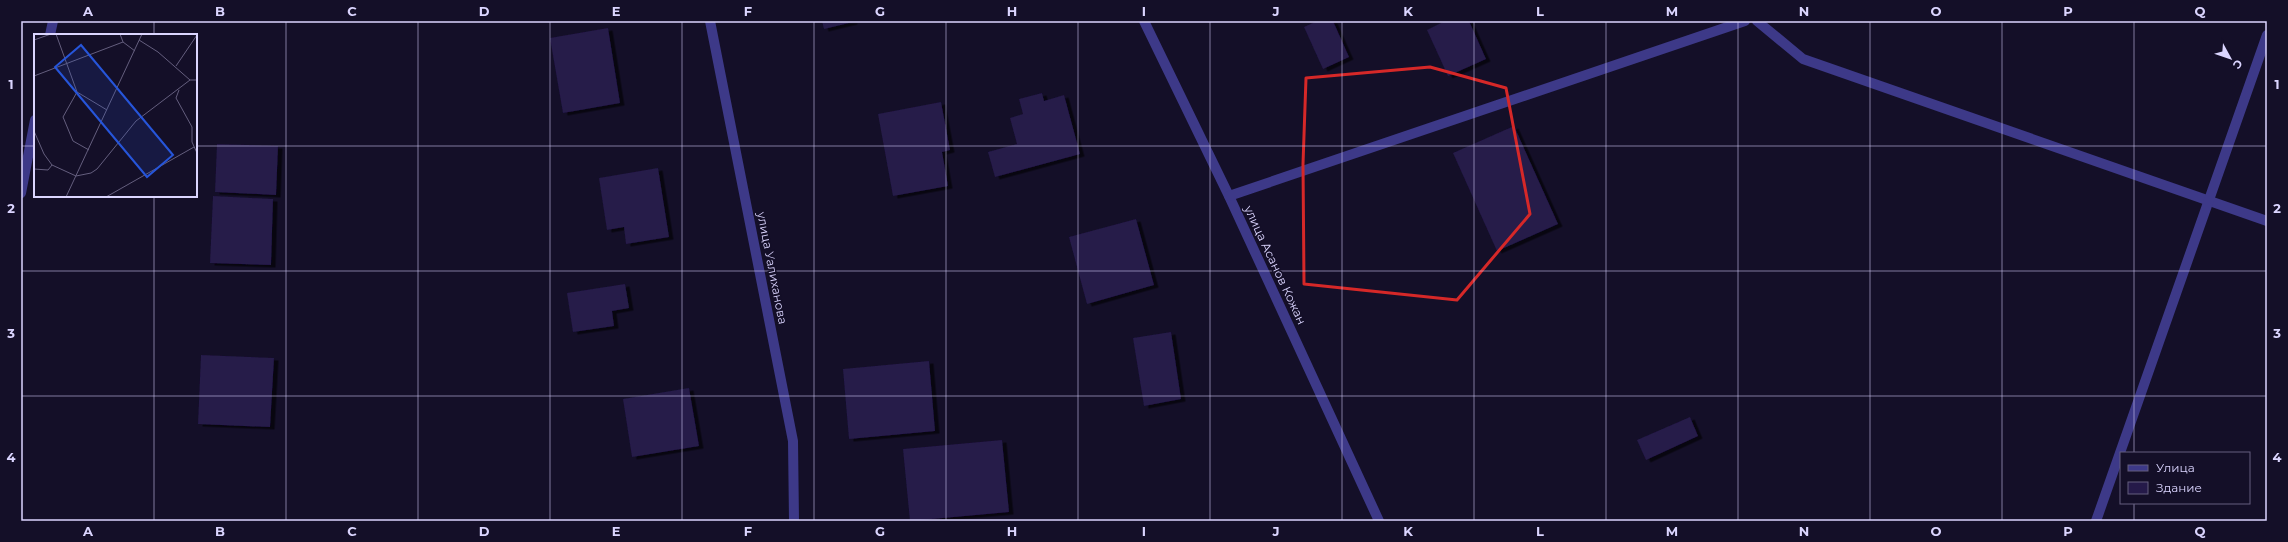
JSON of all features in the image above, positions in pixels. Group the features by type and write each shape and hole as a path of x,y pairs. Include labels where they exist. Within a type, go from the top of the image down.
{"street":[{"path":"50,34 53,21"},
{"name":"улица Уалиханова","path":"710,21 793,441 794,521"},
{"name":"улица Асанов Кожан","path":"1144,21 1229,196 1379,521"},
{"path":"1229,196 1745,21"},
{"path":"1757,21 1803,59 2267,221"},
{"path":"2121,452 2210,201 2267,35"},
{"path":"21,192 34,125"},
{"path":"2096,521 2120,454"}],"highlighted area":[{"path":"1430,67 1506,88 1530,214 1457,300 1373,289 1304,284 1303,164 1306,78"}],"building":[{"path":"822,21 853,21 853,22 824,29"},
{"path":"1317,21 1333,21 1349,57 1323,69 1304,27"},
{"path":"1445,21 1469,21 1486,59 1448,76 1427,30"},
{"path":"608,28 620,103 563,113 550,38"},
{"path":"1042,93 1044,101 1064,95 1080,154 995,177 988,152 1017,144 1010,118 1023,114 1019,99"},
{"path":"941,102 950,150 942,152 948,186 893,196 878,114"},
{"path":"1514,126 1558,224 1497,251 1453,153"},
{"path":"217,144 278,146 276,195 215,192"},
{"path":"658,168 669,237 626,244 624,227 607,230 599,178"},
{"path":"213,196 273,199 271,265 210,263"},
{"path":"1136,219 1154,285 1087,304 1069,237"},
{"path":"625,284 629,308 612,311 614,326 573,332 567,293"},
{"path":"1171,332 1181,399 1144,406 1133,338"},
{"path":"201,355 274,358 270,427 198,424"},
{"path":"929,361 935,431 849,439 843,369"},
{"path":"689,388 699,446 632,457 623,399"},
{"path":"1690,417 1698,436 1646,460 1637,440"},
{"path":"1002,440 1009,512 910,521 903,449"}]}
